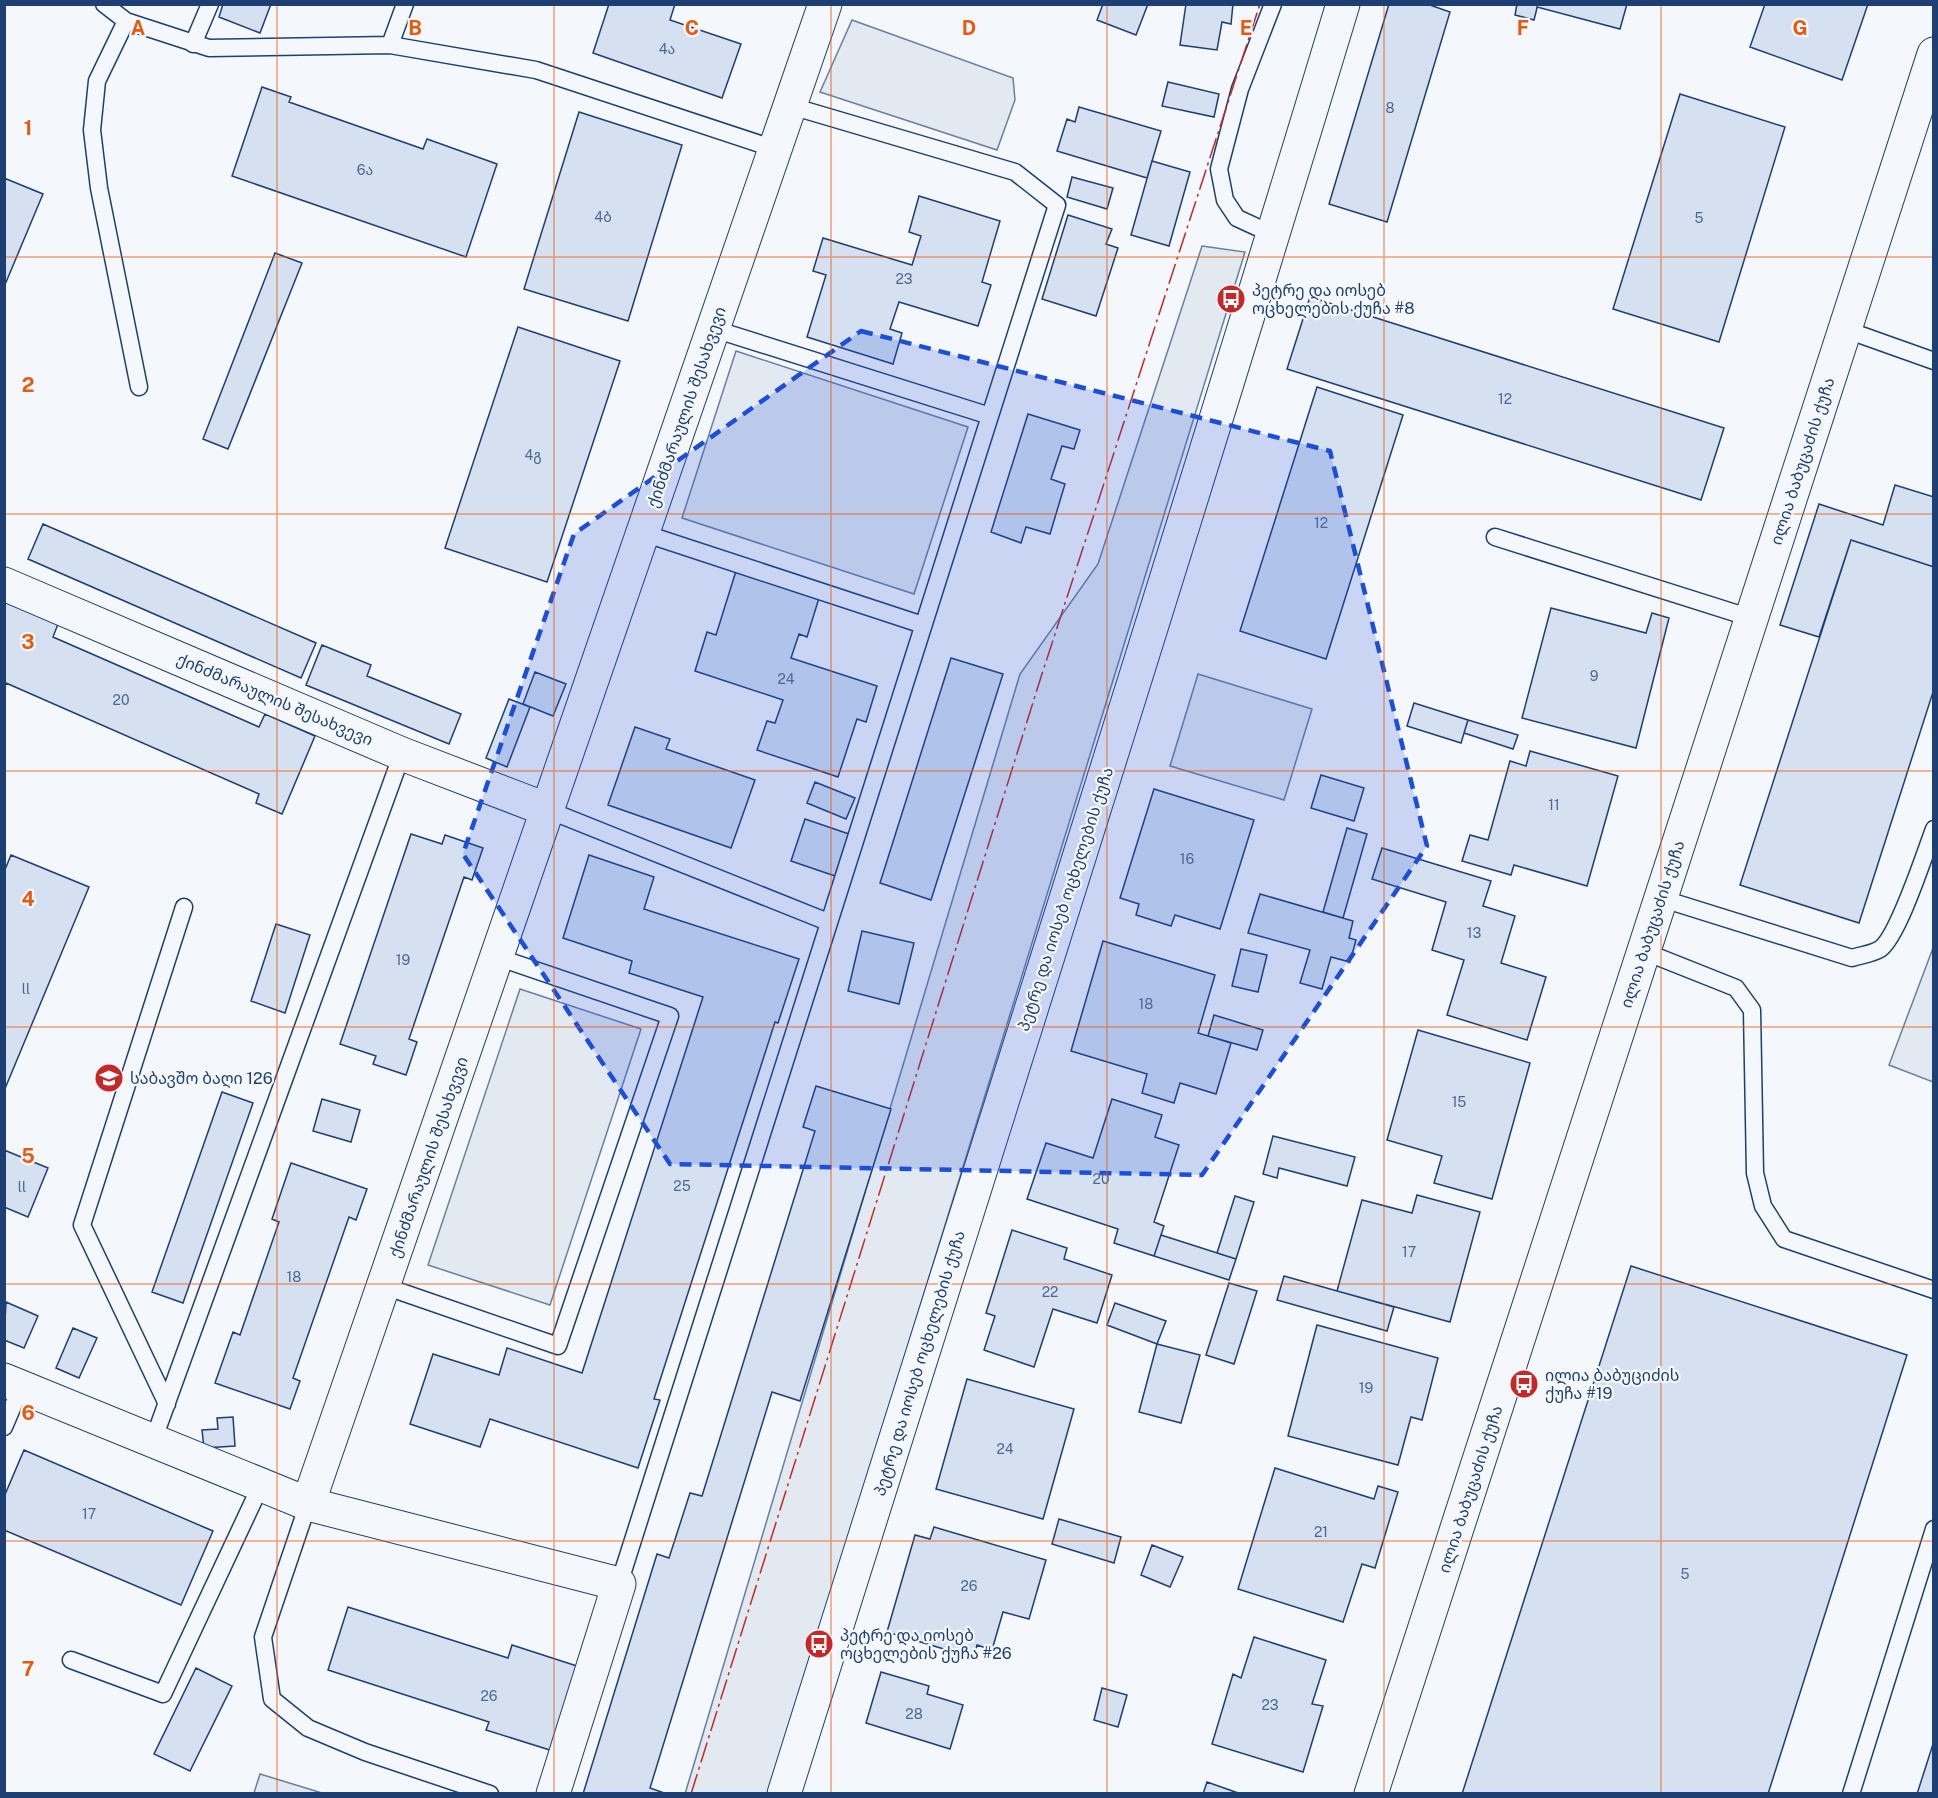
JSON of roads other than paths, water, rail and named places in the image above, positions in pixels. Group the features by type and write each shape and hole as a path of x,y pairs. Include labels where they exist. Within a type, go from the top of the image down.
{"street":[{"name":"ქინძმარაულის შესახვევი","path":"308,1504 825,4"},
{"name":"პეტრე და იოსებ ოცხელების ქუჩა","path":"784,1794 1063,902 1182,534 1343,4"},
{"name":"ილია ბაბუცაძის ქუჩა","path":"1371,1794 1934,54"},
{"name":"ქინძმარაულის შესახვევი","path":"4,584 402,754 548,810"},
{"path":"13,1384 308,1504 619,1584 553,1794"}],"lane":[{"path":"104,4 126,21 209,48 390,45 536,70 775,149"},
{"path":"193,44 210,4"},
{"path":"390,45 405,4"},
{"path":"1273,4 1240,89 1220,169 1225,200 1237,218 1274,235"},
{"path":"126,21 97,81 92,130 99,188 139,387"},
{"path":"619,1584 1057,205 1015,172 791,106"},
{"path":"714,329 990,416"},
{"path":"1844,329 1934,361"},
{"path":"643,533 923,625"},
{"path":"1495,537 1751,618"},
{"path":"153,1440 402,754"},
{"path":"548,810 828,922"},
{"path":"1660,898 1852,958 1880,949 1889,939 1910,893 1934,829"},
{"path":"166,1404 82,1225 184,908"},
{"path":"1644,951 1736,988 1752,1010 1755,1173 1763,1206 1784,1239 1934,1290"},
{"path":"384,1286 558,1346 670,1016 497,957"},
{"path":"4,1427 13,1384"},
{"path":"71,1660 163,1694 261,1485"},
{"path":"308,1504 263,1637 272,1699 308,1728 356,1748 490,1794"},
{"path":"1851,1794 1934,1529"}],"place":[{"name":"პეტრე და იოსებ ოცხელების ქუჩა #8","path":"1231,299"},
{"name":"საბავშო ბაღი 126","path":"109,1078"},
{"name":"ილია ბაბუციძის ქუჩა #19","path":"1524,1384"},
{"name":"პეტრე და იოსებ ოცხელების ქუჩა #26","path":"819,1644"}]}
